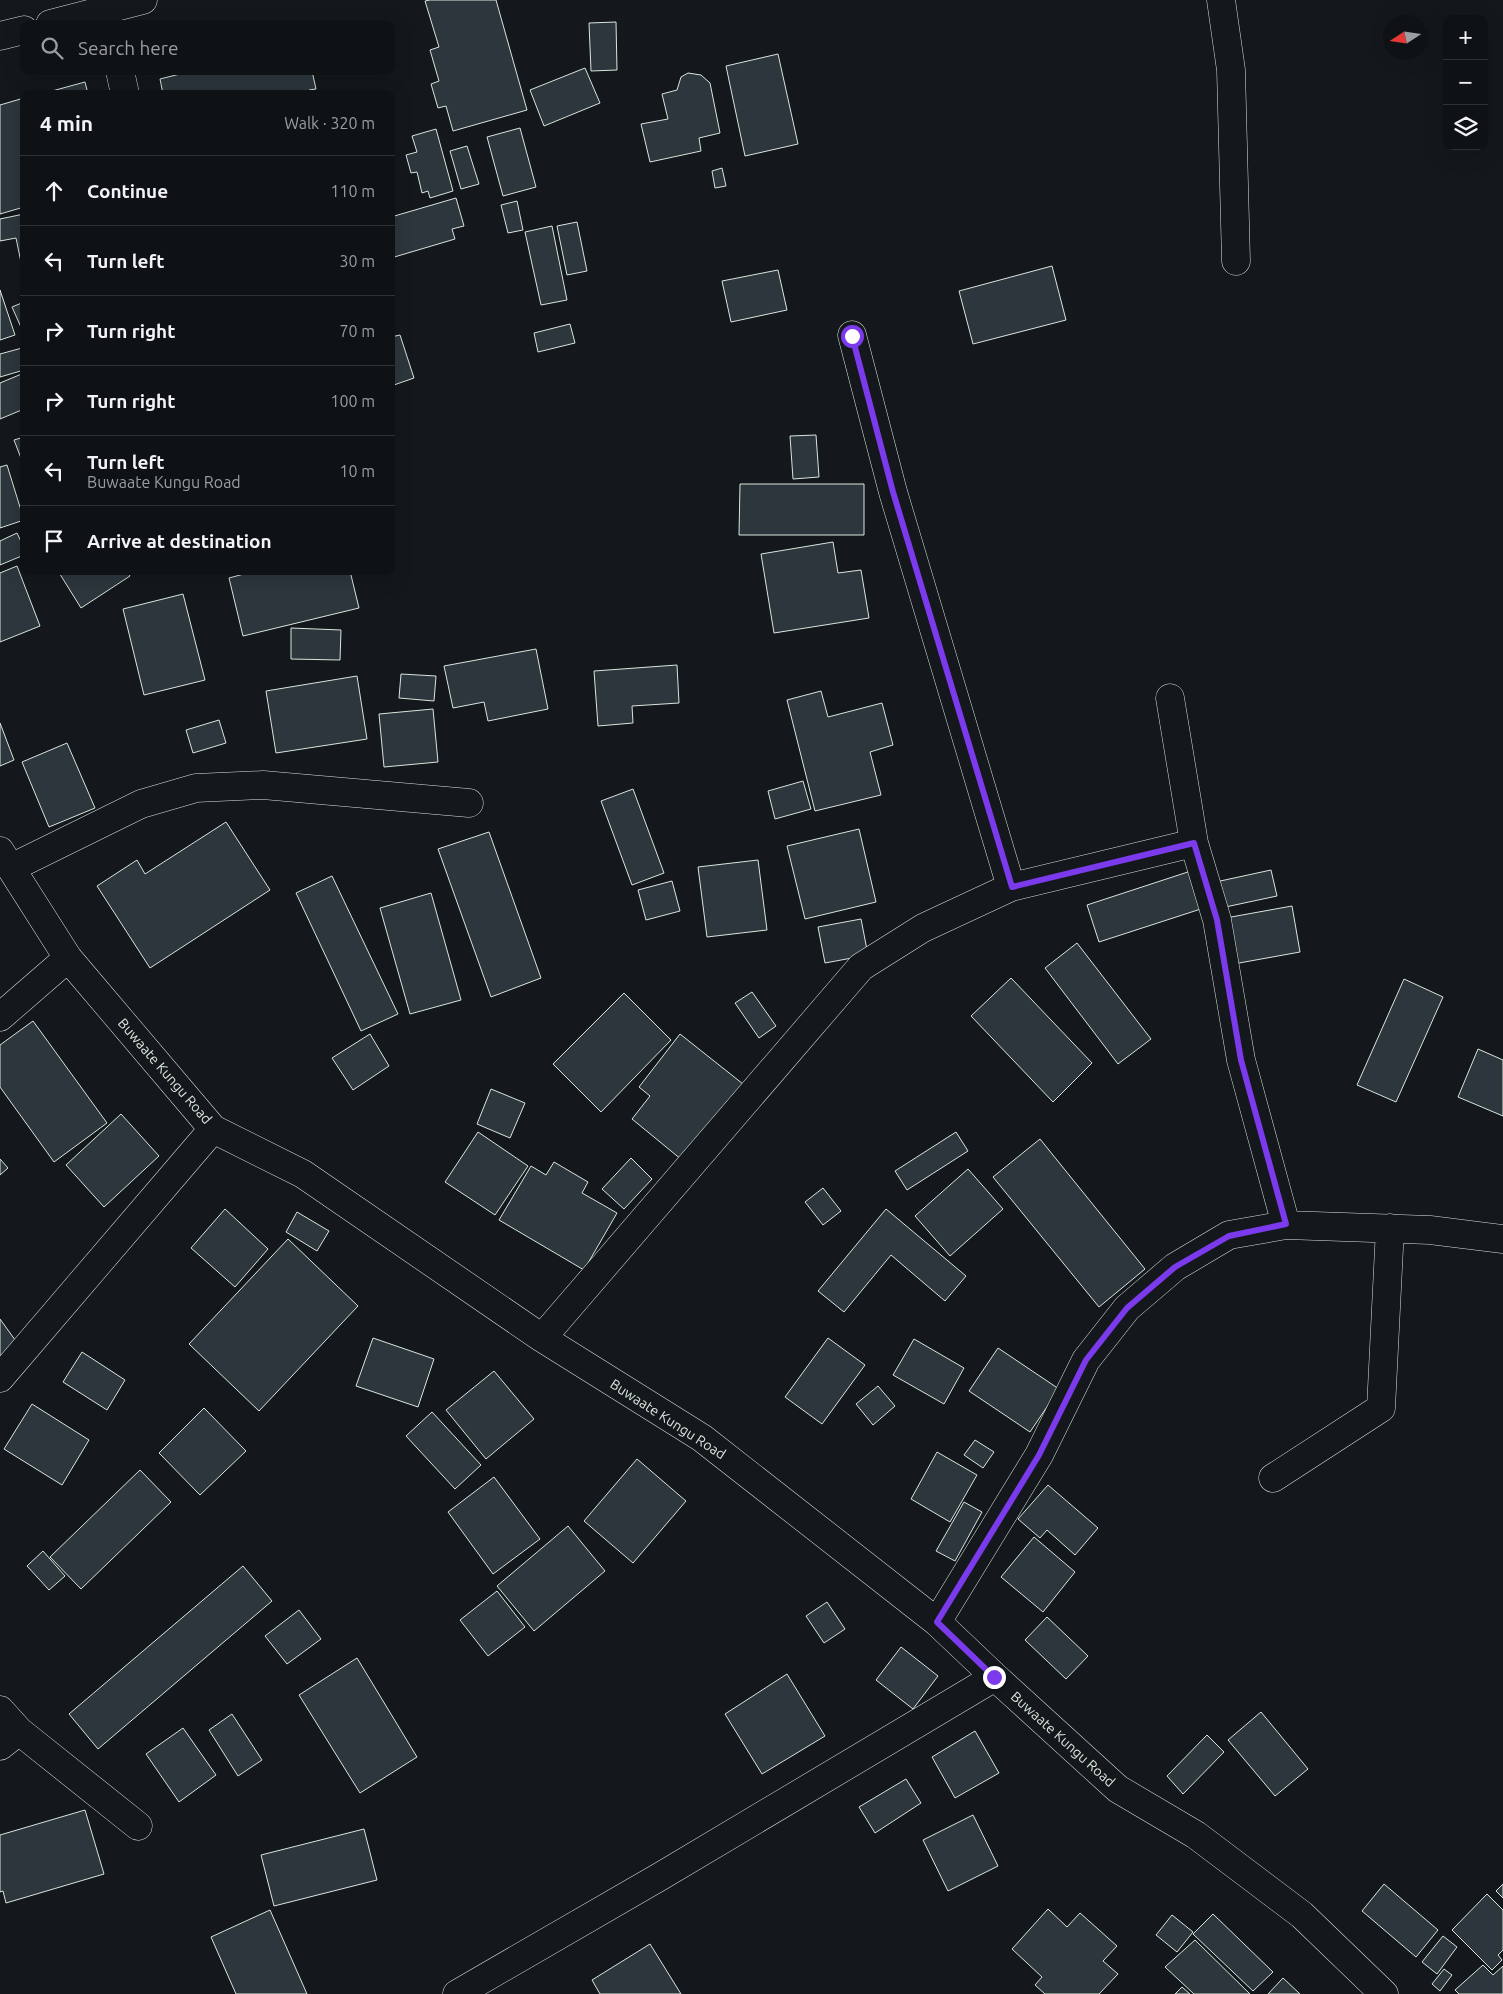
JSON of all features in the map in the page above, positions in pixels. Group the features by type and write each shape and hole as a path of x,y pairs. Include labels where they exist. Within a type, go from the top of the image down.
{"street":[{"path":"83,20 107,17 143,0"},
{"path":"1220,0 1231,70 1236,261"},
{"path":"0,36 20,31"},
{"path":"121,75 124,90"},
{"path":"852,336 893,492 1012,887"},
{"path":"1170,698 1194,843 1217,920 1241,1060 1286,1224"},
{"path":"5,859 141,804 196,788 263,785 469,803"},
{"path":"542,1338 861,967 923,928 1012,887 1194,843"},
{"name":"Buwaate Kungu Road","path":"5,859 68,958 213,1128 303,1174 542,1338 702,1438 937,1622 994,1677 1118,1789 1196,1835 1302,1915 1384,1994"},
{"path":"0,1017 68,958"},
{"path":"0,1378 213,1128"},
{"path":"937,1622 1039,1455 1086,1360 1127,1308 1175,1267 1229,1236 1286,1224 1430,1230 1503,1239"},
{"path":"1273,1478 1381,1408 1390,1228"},
{"path":"457,1994 994,1677"},
{"path":"0,1710 9,1738 138,1826"}],"building":[{"path":"496,0 527,110 453,131 446,106 438,108 431,84 439,81 430,50 439,47 425,1"},
{"path":"616,22 617,70 591,71 589,23"},
{"path":"778,54 798,144 745,156 726,66"},
{"path":"585,68 600,103 544,126 530,90"},
{"path":"688,73 701,75 710,83 720,133 699,138 701,151 650,162 641,124 668,119 662,94 677,90 681,77"},
{"path":"176,75 313,75 316,89 162,90 160,79"},
{"path":"85,82 87,90 56,90"},
{"path":"20,99 20,208 0,214 0,105"},
{"path":"520,128 536,187 503,196 487,137"},
{"path":"436,129 453,191 430,198 428,191 422,193 417,172 411,173 406,155 417,152 412,136"},
{"path":"467,146 479,184 461,189 450,151"},
{"path":"722,168 726,186 715,188 712,171"},
{"path":"456,198 464,226 452,229 455,239 395,257 395,216"},
{"path":"517,201 523,230 508,233 501,205"},
{"path":"20,215 20,258 16,238 0,241 0,219"},
{"path":"577,222 587,271 567,275 557,226"},
{"path":"552,226 567,300 541,305 525,232"},
{"path":"1052,266 1066,320 973,344 959,291"},
{"path":"778,270 787,310 731,322 722,281"},
{"path":"0,290 15,335 0,340"},
{"path":"20,304 20,325 12,307"},
{"path":"570,324 575,343 538,352 534,333"},
{"path":"400,335 414,378 395,385 395,336"},
{"path":"20,349 20,371 0,377 0,354"},
{"path":"20,375 20,411 0,419 0,383"},
{"path":"816,435 819,477 793,479 790,436"},
{"path":"20,438 20,456 14,440"},
{"path":"7,465 20,507 20,521 0,528 0,467"},
{"path":"740,484 864,484 864,535 739,535"},
{"path":"17,533 20,539 20,557 0,565 0,541"},
{"path":"833,542 838,573 861,570 869,618 774,633 761,554"},
{"path":"17,566 40,626 0,642 0,573"},
{"path":"60,575 129,575 130,576 81,608"},
{"path":"240,575 351,575 359,608 243,636 229,578"},
{"path":"183,594 205,680 144,695 123,609"},
{"path":"291,628 341,630 340,660 291,659"},
{"path":"536,649 548,709 488,721 484,702 453,708 444,666"},
{"path":"677,665 679,703 632,706 633,723 598,726 594,671"},
{"path":"401,674 436,676 434,701 399,698"},
{"path":"357,676 367,739 276,753 266,691"},
{"path":"821,691 828,717 882,703 893,745 870,752 881,795 815,811 787,700"},
{"path":"433,709 438,762 384,767 379,714"},
{"path":"219,720 226,743 193,753 186,730"},
{"path":"0,723 14,760 0,766"},
{"path":"67,743 95,808 49,827 22,762"},
{"path":"803,781 811,809 775,819 768,791"},
{"path":"633,789 664,873 632,885 601,801"},
{"path":"226,822 270,890 150,968 97,886 137,860 145,874"},
{"path":"859,829 876,902 805,919 787,846"},
{"path":"489,832 541,978 491,997 438,849"},
{"path":"758,860 767,930 707,937 698,867"},
{"path":"1197,869 1210,906 1099,942 1087,905"},
{"path":"1271,870 1277,896 1216,909 1211,883"},
{"path":"332,876 398,1014 361,1031 296,893"},
{"path":"672,881 680,911 646,920 638,890"},
{"path":"431,893 461,1000 410,1014 380,908"},
{"path":"1292,906 1300,952 1228,965 1220,919"},
{"path":"861,919 868,955 825,963 818,927"},
{"path":"1077,943 1151,1039 1118,1064 1045,968"},
{"path":"1011,978 1092,1063 1053,1102 971,1016"},
{"path":"1404,979 1443,997 1396,1102 1357,1085"},
{"path":"752,992 776,1026 759,1038 735,1003"},
{"path":"624,993 671,1040 601,1112 553,1064"},
{"path":"33,1021 107,1123 54,1162 0,1087 0,1045"},
{"path":"370,1034 389,1066 353,1090 332,1058"},
{"path":"680,1034 743,1084 682,1160 632,1119 650,1096 639,1087"},
{"path":"1478,1049 1503,1060 1503,1116 1458,1097"},
{"path":"491,1089 525,1103 510,1138 477,1124"},
{"path":"121,1114 159,1156 104,1207 66,1165"},
{"path":"478,1132 528,1166 495,1215 445,1182"},
{"path":"956,1132 968,1151 907,1190 895,1171"},
{"path":"1040,1139 1145,1269 1099,1307 993,1177"},
{"path":"631,1158 652,1179 624,1209 602,1189"},
{"path":"0,1159 8,1168 0,1175"},
{"path":"554,1162 588,1182 582,1193 617,1213 584,1270 499,1220 531,1166 546,1175"},
{"path":"968,1169 1003,1209 950,1256 915,1216"},
{"path":"823,1188 841,1211 823,1225 805,1202"},
{"path":"225,1209 268,1249 235,1287 191,1248"},
{"path":"886,1209 966,1276 945,1301 891,1255 844,1312 818,1291"},
{"path":"297,1212 329,1231 317,1251 286,1232"},
{"path":"288,1239 358,1306 259,1411 189,1344"},
{"path":"0,1319 18,1344 0,1357"},
{"path":"373,1338 434,1359 418,1407 356,1386"},
{"path":"828,1338 865,1365 822,1424 785,1397"},
{"path":"914,1339 964,1368 944,1404 893,1375"},
{"path":"998,1348 1059,1389 1030,1432 969,1391"},
{"path":"82,1352 125,1380 107,1410 63,1382"},
{"path":"494,1371 534,1419 486,1459 446,1410"},
{"path":"878,1386 895,1406 873,1425 856,1404"},
{"path":"32,1404 89,1440 62,1485 4,1449"},
{"path":"204,1408 246,1451 200,1495 159,1453"},
{"path":"432,1412 481,1465 455,1489 406,1436"},
{"path":"975,1440 994,1452 983,1468 964,1455"},
{"path":"937,1452 977,1475 950,1522 911,1499"},
{"path":"637,1459 686,1501 633,1563 584,1521"},
{"path":"140,1470 171,1502 81,1589 50,1557"},
{"path":"494,1477 540,1539 493,1574 448,1512"},
{"path":"1048,1485 1098,1528 1075,1555 1047,1530 1040,1538 1018,1519"},
{"path":"964,1502 982,1512 955,1561 936,1551"},
{"path":"568,1526 605,1571 534,1631 497,1586"},
{"path":"1034,1537 1075,1572 1043,1612 1001,1577"},
{"path":"43,1551 65,1576 49,1590 27,1566"},
{"path":"243,1566 272,1601 98,1749 69,1714"},
{"path":"497,1591 525,1627 488,1656 460,1620"},
{"path":"827,1602 845,1629 824,1643 806,1616"},
{"path":"299,1610 321,1639 287,1664 265,1636"},
{"path":"1047,1617 1088,1656 1066,1679 1025,1640"},
{"path":"901,1647 938,1676 913,1709 876,1680"},
{"path":"357,1658 417,1757 360,1793 299,1695"},
{"path":"787,1674 825,1736 762,1774 725,1714"},
{"path":"1261,1712 1308,1769 1275,1796 1228,1740"},
{"path":"232,1714 262,1760 238,1776 209,1730"},
{"path":"183,1728 216,1775 179,1802 146,1754"},
{"path":"975,1731 999,1773 955,1798 932,1757"},
{"path":"1207,1735 1224,1752 1183,1794 1167,1776"},
{"path":"906,1779 921,1803 875,1833 859,1807"},
{"path":"85,1810 104,1874 6,1903 3,1891 0,1892 0,1835"},
{"path":"973,1815 998,1866 948,1891 923,1840"},
{"path":"364,1829 377,1880 274,1906 261,1855"},
{"path":"1384,1884 1438,1930 1416,1957 1362,1911"},
{"path":"1503,1884 1503,1898 1496,1891"},
{"path":"1487,1894 1503,1910 1503,1950 1498,1955 1502,1960 1492,1970 1452,1930"},
{"path":"1048,1909 1067,1927 1080,1913 1117,1946 1103,1961 1118,1974 1099,1994 1045,1994 1035,1985 1042,1977 1012,1949"},
{"path":"270,1910 307,1994 236,1994 211,1937"},
{"path":"1213,1914 1273,1972 1253,1991 1193,1934"},
{"path":"1172,1915 1193,1932 1177,1952 1156,1935"},
{"path":"1443,1936 1457,1947 1437,1974 1422,1962"},
{"path":"1195,1940 1250,1994 1194,1994 1165,1967"},
{"path":"650,1944 681,1994 600,1994 592,1980"},
{"path":"1483,1965 1493,1975 1503,1966 1503,1994 1459,1994 1455,1990"},
{"path":"1444,1969 1452,1975 1440,1991 1432,1984"},
{"path":"1283,1978 1300,1994 1268,1994"},
{"path":"1182,1987 1190,1994 1175,1994"}],"route":[{"path":"852,336 893,492 1012,887 1194,843 1217,920 1241,1060 1286,1224 1229,1236 1175,1267 1127,1308 1086,1360 1039,1455 937,1622 994,1677"}]}
